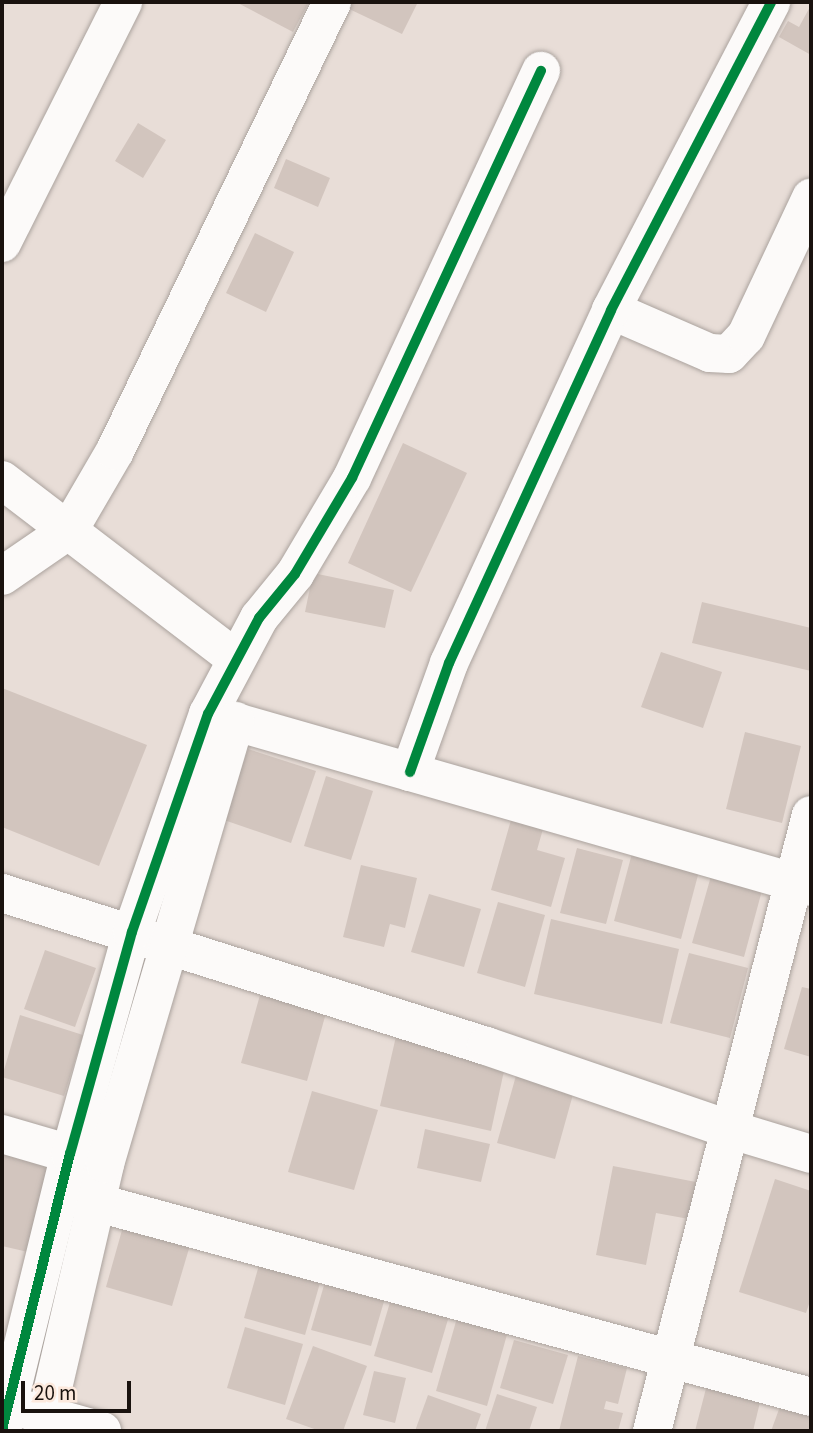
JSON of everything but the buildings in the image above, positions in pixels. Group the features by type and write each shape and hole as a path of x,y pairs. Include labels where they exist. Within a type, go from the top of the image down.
{"street":[{"path":"2,243 122,2"},
{"path":"2,576 69,530 115,450 332,2"},
{"path":"410,772 449,663 611,310 771,2"},
{"path":"102,1431 45,1423 4,1413 60,1193 87,1159 168,944 232,670 259,618 295,574 352,478 541,71"},
{"path":"611,310 710,353 729,354 746,336 811,198"},
{"path":"2,480 69,530 232,670"},
{"path":"222,717 802,885"},
{"path":"45,1423 97,1202 87,1159 132,932 222,717"},
{"path":"652,1431 732,1130 802,885 811,815"},
{"path":"2,893 486,1046 732,1130 811,1154"},
{"path":"2,1134 87,1159"},
{"path":"60,1193 811,1397"}],"cycle path":[{"path":"410,772 449,663 611,310 771,2"},
{"path":"2,1430 70,1154 132,932 208,714 259,618 295,574 352,478 541,71"}]}
